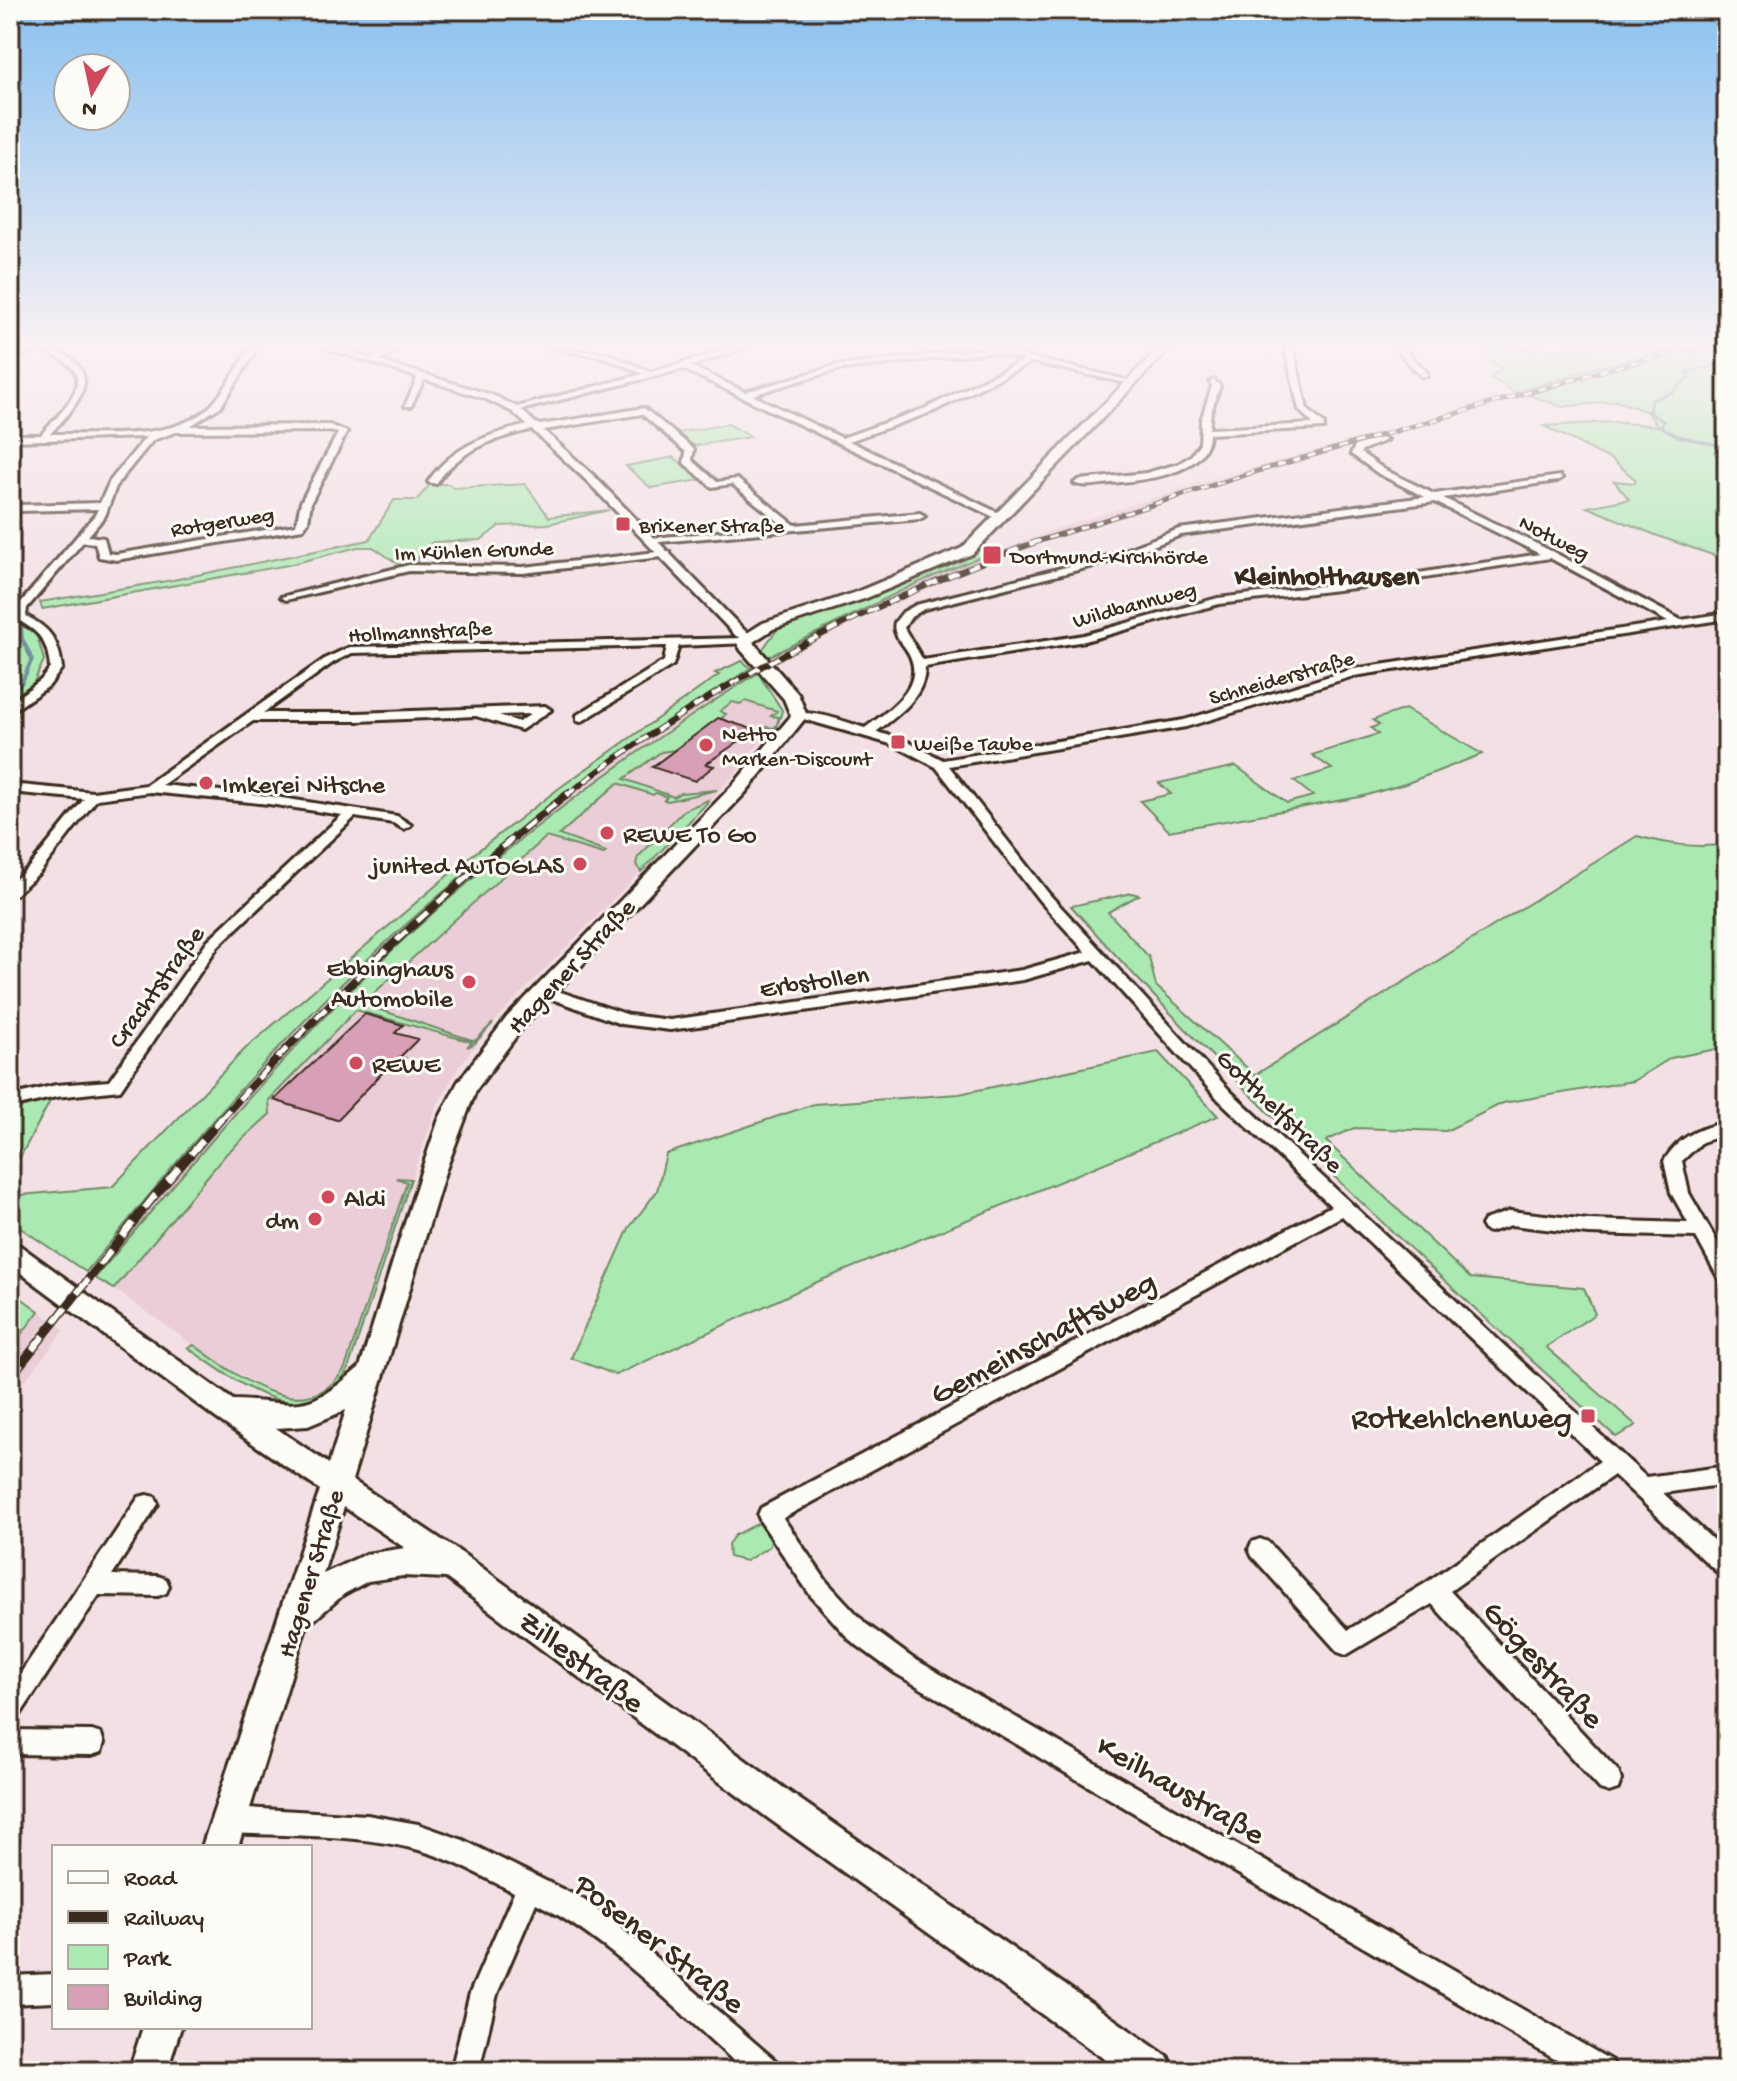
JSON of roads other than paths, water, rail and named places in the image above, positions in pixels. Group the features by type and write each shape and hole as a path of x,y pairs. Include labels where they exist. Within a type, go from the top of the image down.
{"main road":[{"path":"799,716 800,710 788,693 755,659 746,638 959,556 979,540 1070,445"},
{"name":"Hagener Straße","path":"224,1834 454,1111 482,1063 543,991 739,789 799,716"},
{"name":"Zillestraße","path":"10,1252 226,1410 452,1564 793,1815 1154,2071"},
{"path":"226,1410 277,1419 301,1417 331,1407 372,1373"},
{"path":"294,1620 334,1582 375,1564 399,1560 452,1564"},
{"path":"148,2071 161,2029"}],"street":[{"path":"10,709 45,683 56,668 55,648 49,635 15,619 80,539 104,506 113,483 144,445"},
{"name":"Rotgerweg","path":"80,539 100,540 103,555 116,557 299,527 303,522 306,502 336,445"},
{"path":"433,482 441,467 479,445"},
{"path":"555,445 746,638"},
{"path":"684,445 691,451 687,461 715,485 734,481 793,528"},
{"path":"851,445 1000,517"},
{"path":"1079,483 1166,471 1195,455 1203,445"},
{"name":"Notweg","path":"1367,445 1358,448 1356,454 1382,472 1551,555 1681,624"},
{"path":"868,732 907,701 917,680 919,664 898,630 899,621 920,607 1113,558 1164,535 1557,478"},
{"path":"10,504 19,508 104,506"},
{"path":"652,541 900,522 920,516"},
{"name":"Im Kühlen Grunde","path":"286,597 409,568 523,570 666,554"},
{"name":"Wildbannweg","path":"919,664 1085,638 1218,601 1380,582 1551,555"},
{"name":"Schneiderstraße","path":"941,764 1186,723 1353,673 1727,616"},
{"name":"Hollmannstraße","path":"10,788 93,796 150,788 330,660 350,650 746,638"},
{"path":"581,718 669,663 674,642"},
{"path":"250,717 477,712"},
{"name":"Gotthelfstraße","path":"799,716 868,732 918,750 941,764 1044,897 1215,1086 1727,1567"},
{"path":"150,788 269,800 397,820 404,825"},
{"path":"10,892 35,869 93,796"},
{"name":"Crachtstraße","path":"10,1102 56,1091 114,1086 213,943 352,813"},
{"name":"Erbstollen","path":"543,991 627,1020 670,1025 1023,975 1094,955"},
{"path":"1727,1128 1700,1135 1681,1147 1673,1161 1680,1193 1727,1276"},
{"name":"Gemeinschaftsweg","path":"769,1515 1342,1208"},
{"path":"1490,1225 1510,1218 1588,1227 1700,1230"},
{"path":"1260,1549 1346,1644 1434,1590 1614,1463"},
{"path":"1642,1487 1727,1475"},
{"path":"10,1710 147,1504"},
{"name":"Keilhaustraße","path":"769,1515 829,1600 858,1632 903,1665 1602,2071"},
{"path":"93,1585 158,1586"},
{"name":"Gögestraße","path":"1434,1590 1609,1780"},
{"path":"10,1742 92,1743"},
{"name":"Posener Straße","path":"224,1834 367,1828 418,1837 454,1849 575,1909 623,1946 766,2071"},
{"path":"465,2071 484,1993 530,1886"},
{"path":"10,1990 52,1988"}],"waterway":[{"path":"1719,445 1727,447"},
{"path":"10,693 22,682 32,659 22,639 21,626"}],"railway":[{"path":"1038,541 1347,445"},
{"path":"567,795 677,717 793,650 914,591 1038,541"},
{"path":"1033,543 1038,541"},
{"path":"220,1120 302,1032 388,949 476,869 569,793"},
{"path":"10,1378 152,1199 222,1118"}],"place":[{"name":"Brixener Straße","path":"623,524"},
{"name":"Dortmund-Kirchhörde","path":"992,555"},
{"name":"Weiße Taube","path":"898,742"},
{"name":"Netto Marken-Discount","path":"706,745"},
{"name":"Imkerei Nitsche","path":"206,783"},
{"name":"REWE To Go","path":"607,833"},
{"name":"junited AUTOGLAS","path":"580,864"},
{"name":"Ebbinghaus Automobile","path":"469,982"},
{"name":"REWE","path":"356,1063"},
{"name":"Aldi","path":"328,1197"},
{"name":"dm","path":"315,1219"},
{"name":"Rotkehlchenweg","path":"1588,1416"}],"district":[{"name":"Kleinholthausen","path":"1327,574"}]}
